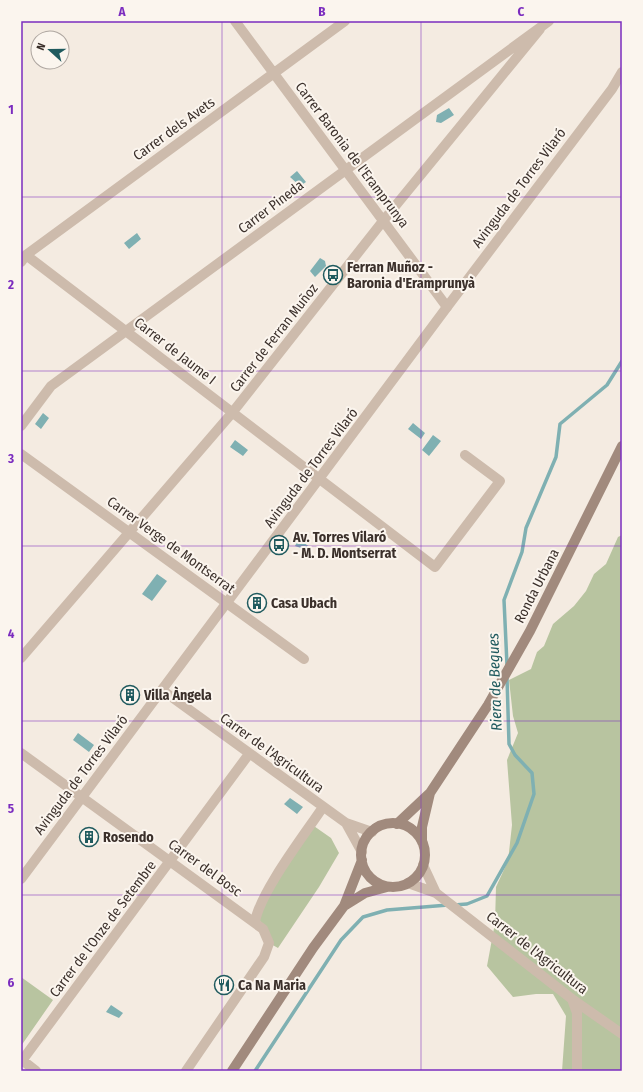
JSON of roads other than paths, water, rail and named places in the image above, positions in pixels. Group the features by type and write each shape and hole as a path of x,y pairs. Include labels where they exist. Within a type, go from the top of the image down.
{"main road":[{"name":"Ronda Urbana","path":"372,832 383,825 396,824 430,793 488,705 530,632 622,446"},
{"name":"Ronda Urbana","path":"423,865 425,854 422,842 422,827 430,793"},
{"path":"396,824 413,830 422,842"},
{"path":"232,1071 313,948 344,906 362,856 365,841 372,832"},
{"path":"362,856 366,870 371,877 378,883 388,886 398,887 408,883 417,876 423,865"},
{"path":"344,906 365,893 388,886"}],"street":[{"name":"Carrer Baronia de l'Eramprunya","path":"235,21 447,307"},
{"name":"Carrer dels Avets","path":"24,259 344,21"},
{"name":"Carrer Pineda","path":"21,426 51,386 127,332 345,169 549,21"},
{"name":"Carrer de Ferran Muñoz","path":"21,658 232,413 384,221 540,28"},
{"name":"Avinguda de Torres Vilaró","path":"21,879 227,602 320,480 447,307 612,89 622,72"},
{"name":"Carrer de Jaume I","path":"24,259 127,332 434,567 500,481 465,455"},
{"name":"Carrer Verge de Montserrat","path":"21,454 227,602 304,660"},
{"name":"Carrer de l'Agricultura","path":"162,690 346,823 372,832"},
{"name":"Carrer del Bosc","path":"21,753 263,929 269,943 264,957 186,1071"},
{"name":"Carrer de l'Onze de Setembre","path":"23,1057 249,754"},
{"path":"255,922 257,912 270,888 323,807"},
{"name":"Carrer de l'Agricultura","path":"346,823 362,856"},
{"name":"Carrer de l'Agricultura","path":"423,865 436,893"},
{"name":"Carrer de l'Agricultura","path":"408,883 436,893 572,999 622,1034"},
{"path":"572,999 577,1013 577,1071"},
{"path":"23,1057 36,1071"}],"water":[{"path":"449,108 454,115 441,123 436,122 437,115"},
{"path":"297,171 306,182 300,186 290,177"},
{"path":"137,233 141,239 129,249 124,243"},
{"path":"320,258 325,261 326,266 315,277 310,271"},
{"path":"43,413 49,418 41,429 35,424"},
{"path":"413,423 425,433 421,439 408,429"},
{"path":"433,435 441,441 429,456 422,450"},
{"path":"235,440 248,450 243,456 230,447"},
{"path":"301,541 310,547 310,553 307,555 303,554 301,548 295,546 297,542"},
{"path":"157,574 167,581 152,601 142,594"},
{"path":"78,733 94,745 89,752 73,740"},
{"path":"290,798 303,807 297,814 284,804"},
{"path":"111,1005 123,1013 119,1018 106,1012"}],"waterway":[{"name":"Riera de Begues","path":"507,665 504,600 522,552 526,528 556,457 560,424 607,385 622,361"},
{"name":"Riera de Begues","path":"454,905 467,904 487,896 517,843 534,794 532,773 515,755 509,744 507,678"},
{"name":"Riera de Begues","path":"255,1071 341,940 363,917 387,910 448,905"}],"place":[{"name":"Ferran Muñoz - Baronia d'Eramprunyà","path":"333,275"},
{"name":"Av. Torres Vilaró - M. D. Montserrat","path":"279,545"},
{"name":"Casa Ubach","path":"257,603"},
{"name":"Villa Àngela","path":"130,695"},
{"name":"Rosendo","path":"89,837"},
{"name":"Ca Na Maria","path":"224,985"}]}
